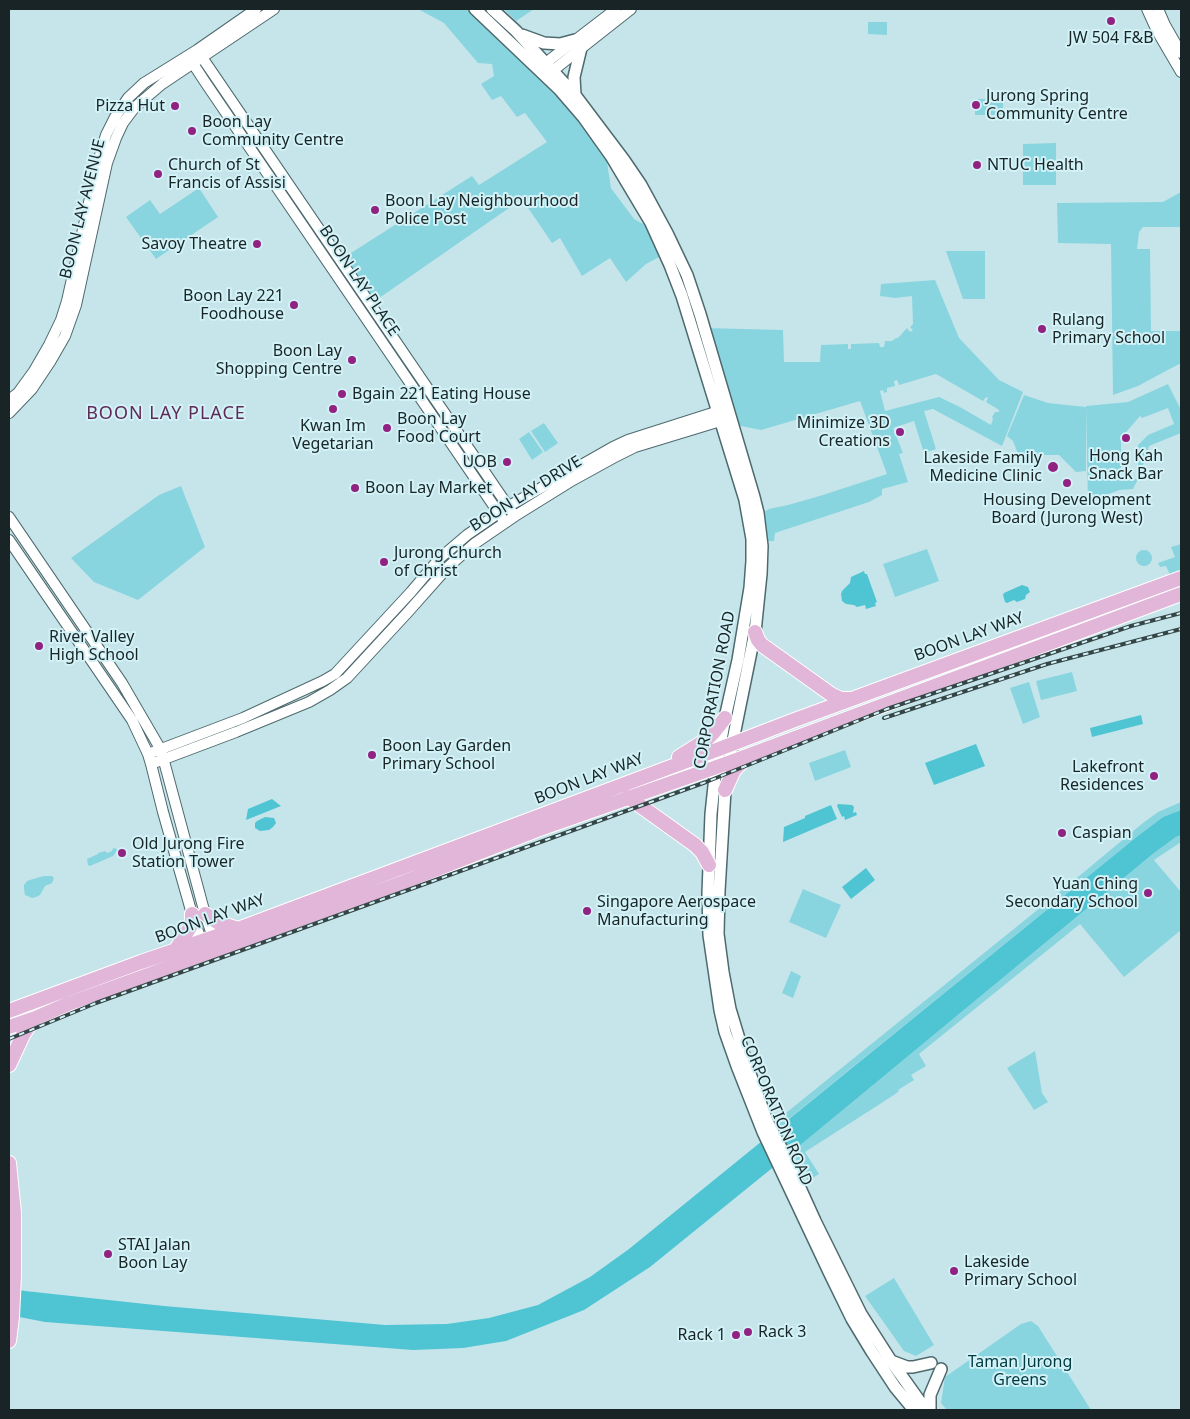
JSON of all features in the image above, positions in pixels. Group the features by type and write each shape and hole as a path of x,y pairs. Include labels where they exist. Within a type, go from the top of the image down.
{"main road":[{"name":"CORPORATION ROAD","path":"475,9 575,95 641,185 687,275 724,415 751,506 760,524 762,553 755,632 711,814 708,893 709,935 720,1010 725,1032 737,1066 835,1271 891,1361 926,1410"},
{"name":"CORPORATION ROAD","path":"492,9 516,31 584,118 611,156 651,224 670,264 724,415"},
{"path":"516,31 526,37 544,43 578,44 574,77 575,95"},
{"name":"CORPORATION ROAD","path":"726,747 725,718 738,660 750,588 752,561 751,506"},
{"name":"BOON LAY WAY","path":"9,1011 175,951 210,946 238,928 850,699 1181,578"},
{"name":"BOON LAY WAY","path":"9,1027 38,1017 210,946 404,882 538,830 752,754 1181,594"},
{"path":"755,632 762,645 832,695 841,699 850,699"},
{"path":"665,768 706,740 725,718"},
{"path":"725,790 734,770 752,754"},
{"name":"CORPORATION ROAD","path":"722,765 725,790 718,934 730,1009 767,1130"},
{"path":"628,797 702,852 709,865"},
{"path":"175,951 198,914 219,923 238,928"},
{"path":"9,1003 35,1001"},
{"path":"9,1065 23,1035 38,1017"},
{"path":"9,1163 14,1213 14,1287 9,1341"},
{"name":"CORPORATION ROAD","path":"835,1271 852,1318 895,1387 914,1410"},
{"path":"891,1361 907,1367 936,1366 930,1395 930,1410"}],"street":[{"name":"BOON LAY AVENUE","path":"9,413 32,389 65,336 76,305 107,163 120,130 135,107 195,56 256,9"},
{"name":"BOON LAY AVENUE","path":"9,400 18,392 34,371 50,345 61,320 67,301 98,162 106,135 115,117 128,98 144,83 195,56 274,9"},
{"path":"578,44 616,9"},
{"path":"545,69 578,44 631,9"},
{"path":"1147,9 1181,72"},
{"path":"1158,9 1164,25 1181,53"},
{"name":"BOON LAY PLACE","path":"195,56 379,317 515,516"},
{"name":"BOON LAY PLACE","path":"195,56 204,82 505,523"},
{"path":"369,323 373,318 379,317"},
{"name":"BOON LAY DRIVE","path":"205,738 334,674 411,592 440,558 467,535 509,506 628,440 724,415"},
{"name":"BOON LAY DRIVE","path":"150,759 309,702 330,690 347,678 448,566 474,544 573,480 613,458 636,447 724,415"},
{"path":"475,478 479,478 484,471"},
{"path":"9,517 122,683 162,755 198,914"},
{"path":"9,540 42,591 132,720 150,759 162,812 210,946"},
{"path":"411,592 418,592 421,598"},
{"path":"382,623 386,630 392,630"}],"green space":[{"path":"418,9 467,9 552,88 593,137 606,156 611,188 634,219 647,226 663,255 646,264 626,282 610,258 582,276 560,238 552,243 522,199 372,303 343,258 472,176 479,185 547,142 525,113 517,117 501,96 492,100 481,84 494,76 492,64 478,63 444,23"},
{"path":"504,9 534,9 516,21"},
{"path":"868,22 887,22 887,35 868,34"},
{"path":"975,99 1003,99 1003,115 975,115"},
{"path":"1056,143 1056,185 1023,185 1023,144"},
{"path":"199,188 218,217 156,259 126,217 150,200 160,214"},
{"path":"1181,192 1181,227 1143,227 1139,232 1137,249 1150,249 1151,331 1181,331 1181,363 1138,386 1113,395 1111,244 1058,243 1057,203 1163,202"},
{"path":"946,251 985,251 985,299 963,299"},
{"path":"935,280 959,338 999,380 1023,392 1002,446 933,409 924,411 936,449 924,453 914,421 893,428 903,453 899,454 908,482 882,489 882,495 869,502 775,533 774,541 767,541 764,512 769,509 823,495 887,474 860,401 761,430 732,426 705,328 783,330 784,362 820,362 821,345 848,344 848,349 851,349 851,344 879,343 880,347 884,347 885,341 892,341 898,338 907,328 910,332 913,330 910,327 913,324 912,296 895,298 880,296 881,284","holes":["936,374 983,401 986,397 988,398 986,402 999,410 992,417 991,425 939,397 885,411 880,391 887,392 887,388 895,386 894,381 897,380 899,385"]},
{"path":"1168,384 1181,410 1181,433 1149,446 1142,468 1138,468 1138,445 1148,435 1174,424 1168,408 1142,418 1140,416 1121,438 1120,479 1138,479 1133,489 1119,490 1088,502 1086,406 1128,402"},
{"path":"1024,395 1048,403 1086,407 1086,471 1076,472 1059,455 1041,455 1041,458 1018,454 1013,441 1007,436"},
{"path":"544,423 558,443 545,452 531,431"},
{"path":"529,432 543,452 532,460 519,439"},
{"path":"181,486 205,547 138,600 94,582 71,558 159,495"},
{"path":"1181,544 1181,572 1170,575 1166,566 1160,567 1158,563 1175,557 1171,547"},
{"path":"927,549 939,581 895,597 883,564"},
{"path":"1144,550 1150,552 1152,558 1150,564 1144,566 1138,564 1136,558 1138,552"},
{"path":"1072,672 1077,691 1041,700 1036,681"},
{"path":"1029,682 1040,717 1023,724 1010,688"},
{"path":"845,750 851,767 815,781 809,763"},
{"path":"1181,802 1181,810 1163,817 1139,835 780,1126 776,1121 1143,823 1158,812"},
{"path":"1181,835 1181,842 1154,860 1181,892 1181,930 1124,977 1080,924 919,1054 926,1066 911,1075 914,1080 805,1152 819,1174 808,1181 792,1152 1154,853"},
{"path":"113,848 117,849 117,851 113,856 90,866 88,865 87,859 98,853 112,851"},
{"path":"44,876 52,876 54,878 52,883 45,886 40,895 36,897 32,898 25,895 24,885 27,881"},
{"path":"803,889 841,905 826,938 789,922"},
{"path":"791,971 801,976 793,998 782,993"},
{"path":"1035,1051 1042,1093 1048,1102 1034,1110 1007,1068"},
{"path":"894,1278 934,1345 916,1356 904,1351 865,1296"},
{"name":"Taman Jurong Greens","path":"1031,1321 1038,1326 1091,1410 947,1410 941,1403 945,1377 1021,1324"}],"shaded area":[{"path":"864,571 867,574 877,602 875,603 876,606 866,609 865,605 857,607 846,604 842,601 841,594 850,583 851,577"},
{"path":"1022,585 1028,587 1030,592 1026,595 1025,599 1017,602 1014,600 1005,602 1004,593"},
{"path":"1141,715 1143,724 1092,737 1090,728"},
{"path":"976,744 985,766 934,785 925,763"},
{"path":"272,799 281,806 246,820 248,809"},
{"path":"838,804 852,805 854,807 853,813 856,812 857,815 845,820 837,806"},
{"path":"831,805 837,819 783,842 784,827"},
{"path":"1181,810 1181,835 1154,853 650,1267 584,1310 506,1341 463,1348 413,1350 45,1322 9,1315 9,1288 164,1306 385,1325 447,1324 489,1318 538,1305 590,1277 629,1249 1139,835 1163,817"},
{"path":"265,817 274,818 276,823 273,827 269,830 260,831 255,828 255,823"},
{"path":"866,868 875,880 851,899 842,887"}],"railway":[{"path":"9,1039 96,1003 706,782 887,709 1131,626 1181,613"},
{"path":"884,718 1047,664 1181,629"}],"place":[{"name":"JW 504 F&B","path":"1111,21"},
{"name":"Jurong Spring Community Centre","path":"976,105"},
{"name":"Pizza Hut","path":"175,106"},
{"name":"Boon Lay Community Centre","path":"192,131"},
{"name":"NTUC Health","path":"977,165"},
{"name":"Church of St Francis of Assisi","path":"158,174"},
{"name":"Boon Lay Neighbourhood Police Post","path":"375,210"},
{"name":"Savoy Theatre","path":"257,244"},
{"name":"Boon Lay 221 Foodhouse","path":"294,305"},
{"name":"Rulang Primary School","path":"1042,329"},
{"name":"Boon Lay Shopping Centre","path":"352,360"},
{"name":"Bgain 221 Eating House","path":"342,394"},
{"name":"Kwan Im Vegetarian","path":"333,409"},
{"name":"Boon Lay Food Court","path":"387,428"},
{"name":"Minimize 3D Creations","path":"900,432"},
{"name":"Hong Kah Snack Bar","path":"1126,438"},
{"name":"UOB","path":"507,462"},
{"name":"Lakeside Family Medicine Clinic","path":"1053,467"},
{"name":"Housing Development Board (Jurong West)","path":"1067,483"},
{"name":"Boon Lay Market","path":"355,488"},
{"name":"Jurong Church of Christ","path":"384,562"},
{"name":"River Valley High School","path":"39,646"},
{"name":"Boon Lay Garden Primary School","path":"372,755"},
{"name":"Lakefront Residences","path":"1154,776"},
{"name":"Caspian","path":"1062,833"},
{"name":"Old Jurong Fire Station Tower","path":"122,853"},
{"name":"Yuan Ching Secondary School","path":"1148,893"},
{"name":"Singapore Aerospace Manufacturing","path":"587,911"},
{"name":"STAI Jalan Boon Lay","path":"108,1254"},
{"name":"Lakeside Primary School","path":"954,1271"},
{"name":"Rack 3","path":"748,1332"},
{"name":"Rack 1","path":"736,1335"}],"district":[{"name":"BOON LAY PLACE","path":"166,414"}]}
